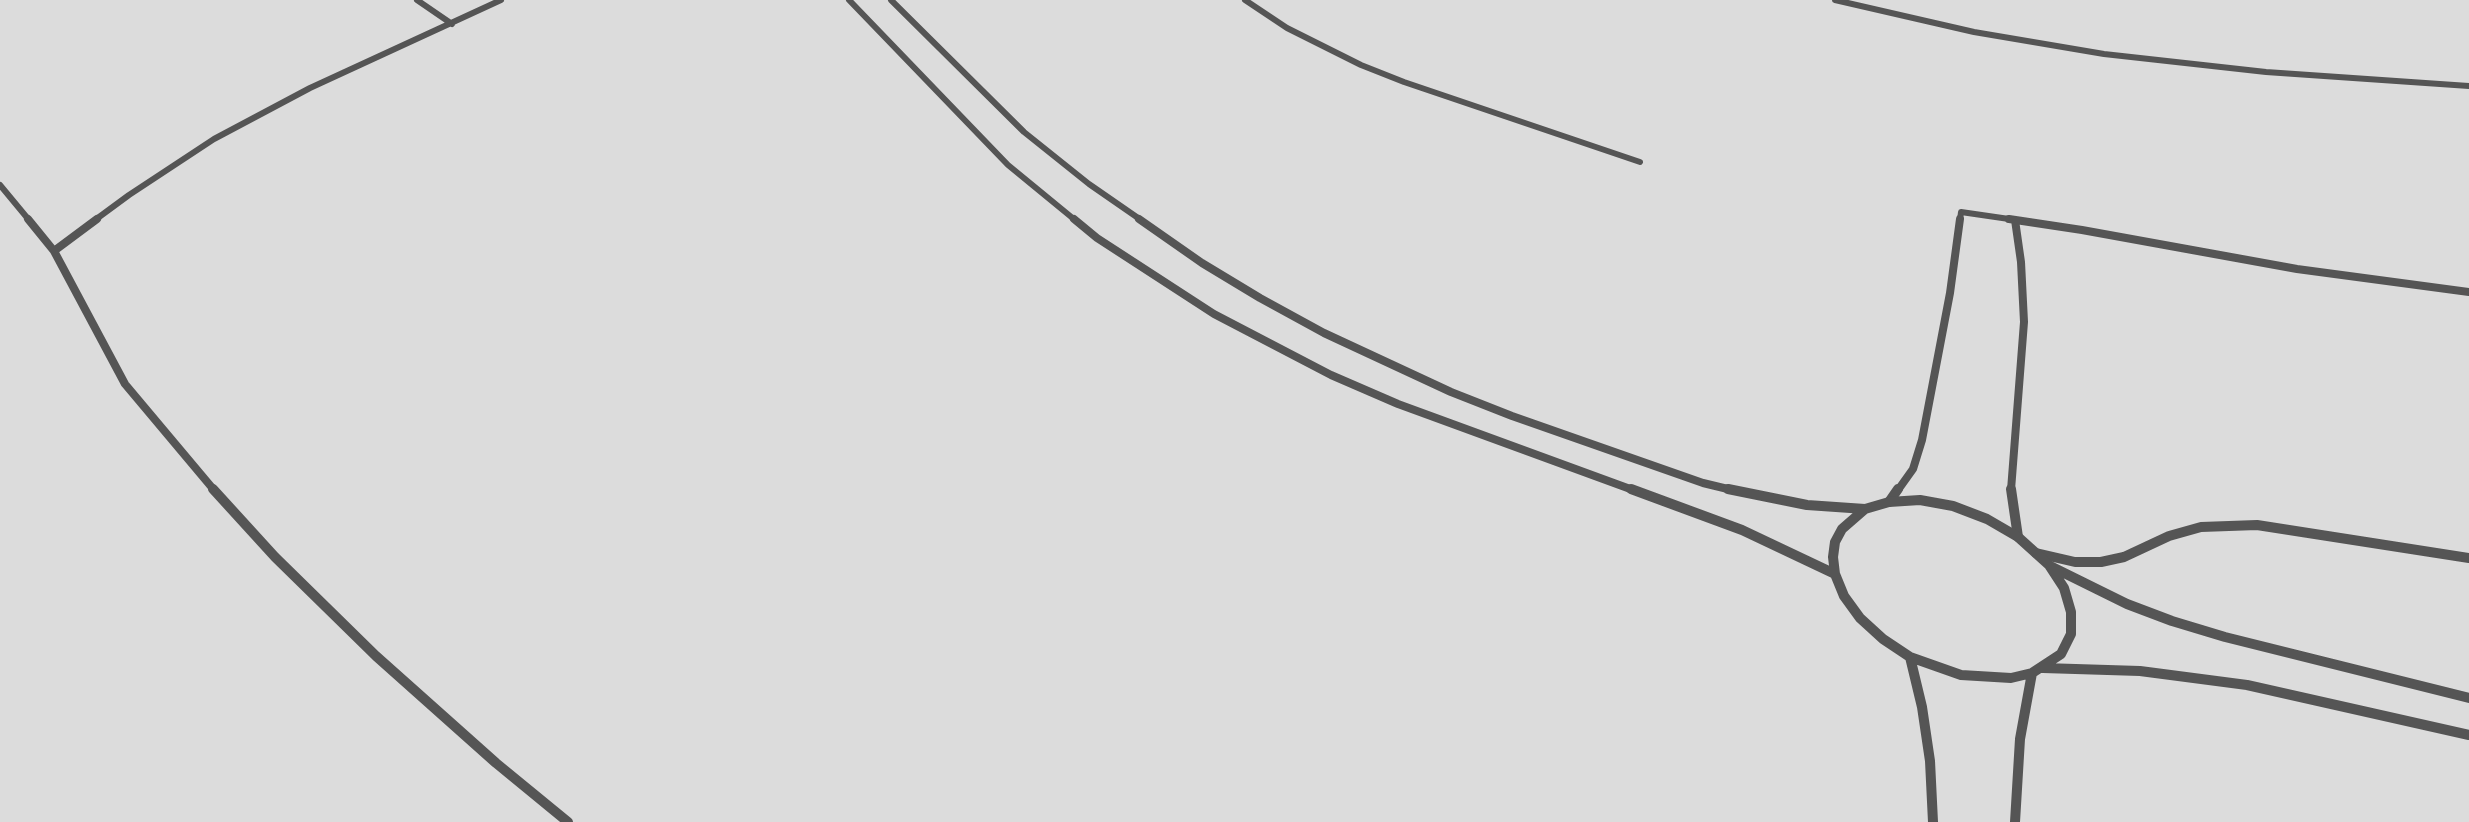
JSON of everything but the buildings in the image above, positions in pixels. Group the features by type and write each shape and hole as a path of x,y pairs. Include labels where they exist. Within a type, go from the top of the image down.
{"street":[{"path":"417,0 452,24"},
{"path":"54,251 128,195 221,135 310,88 452,24 501,0"},
{"path":"848,0 975,134 1020,175 1097,238 1214,314 1318,368 1398,404 1742,530 1835,574"},
{"path":"891,0 1024,132 1089,184 1202,264 1324,333 1444,388 1512,416 1703,483 1755,496 1807,505 1865,509 1889,502 1920,500 1953,506 1987,518 2018,537 2035,552 2049,566 2064,588 2071,612 2071,634 2061,654 2043,668 2032,673 2011,678 1961,675 1910,657 1883,639 1860,618 1844,596 1835,574 1835,542 1842,529 1865,509"},
{"path":"1245,0 1287,28 1361,65 1404,82 1640,162"},
{"path":"1835,0 1974,32 2104,54 2266,72 2469,86"},
{"path":"0,185 54,251 125,384 193,467 275,557 376,656 496,763 568,822"},
{"path":"1889,502 1913,469 1922,440 1950,293 1961,212 2297,269 2469,292"},
{"path":"2015,220 2021,262 2024,322 2010,485 2018,537"},
{"path":"2035,552 2075,562 2101,562 2124,558 2169,536 2201,527 2257,524 2469,558"},
{"path":"2049,566 2127,604 2172,621 2225,637 2469,698"},
{"path":"1910,657 1922,707 1929,753 1933,822"},
{"path":"2043,668 2140,671 2247,685 2469,735"},
{"path":"2015,822 2020,739 2032,673"}],"shaded area":[{"path":"0,0 2469,0 2469,822 0,822"}]}
